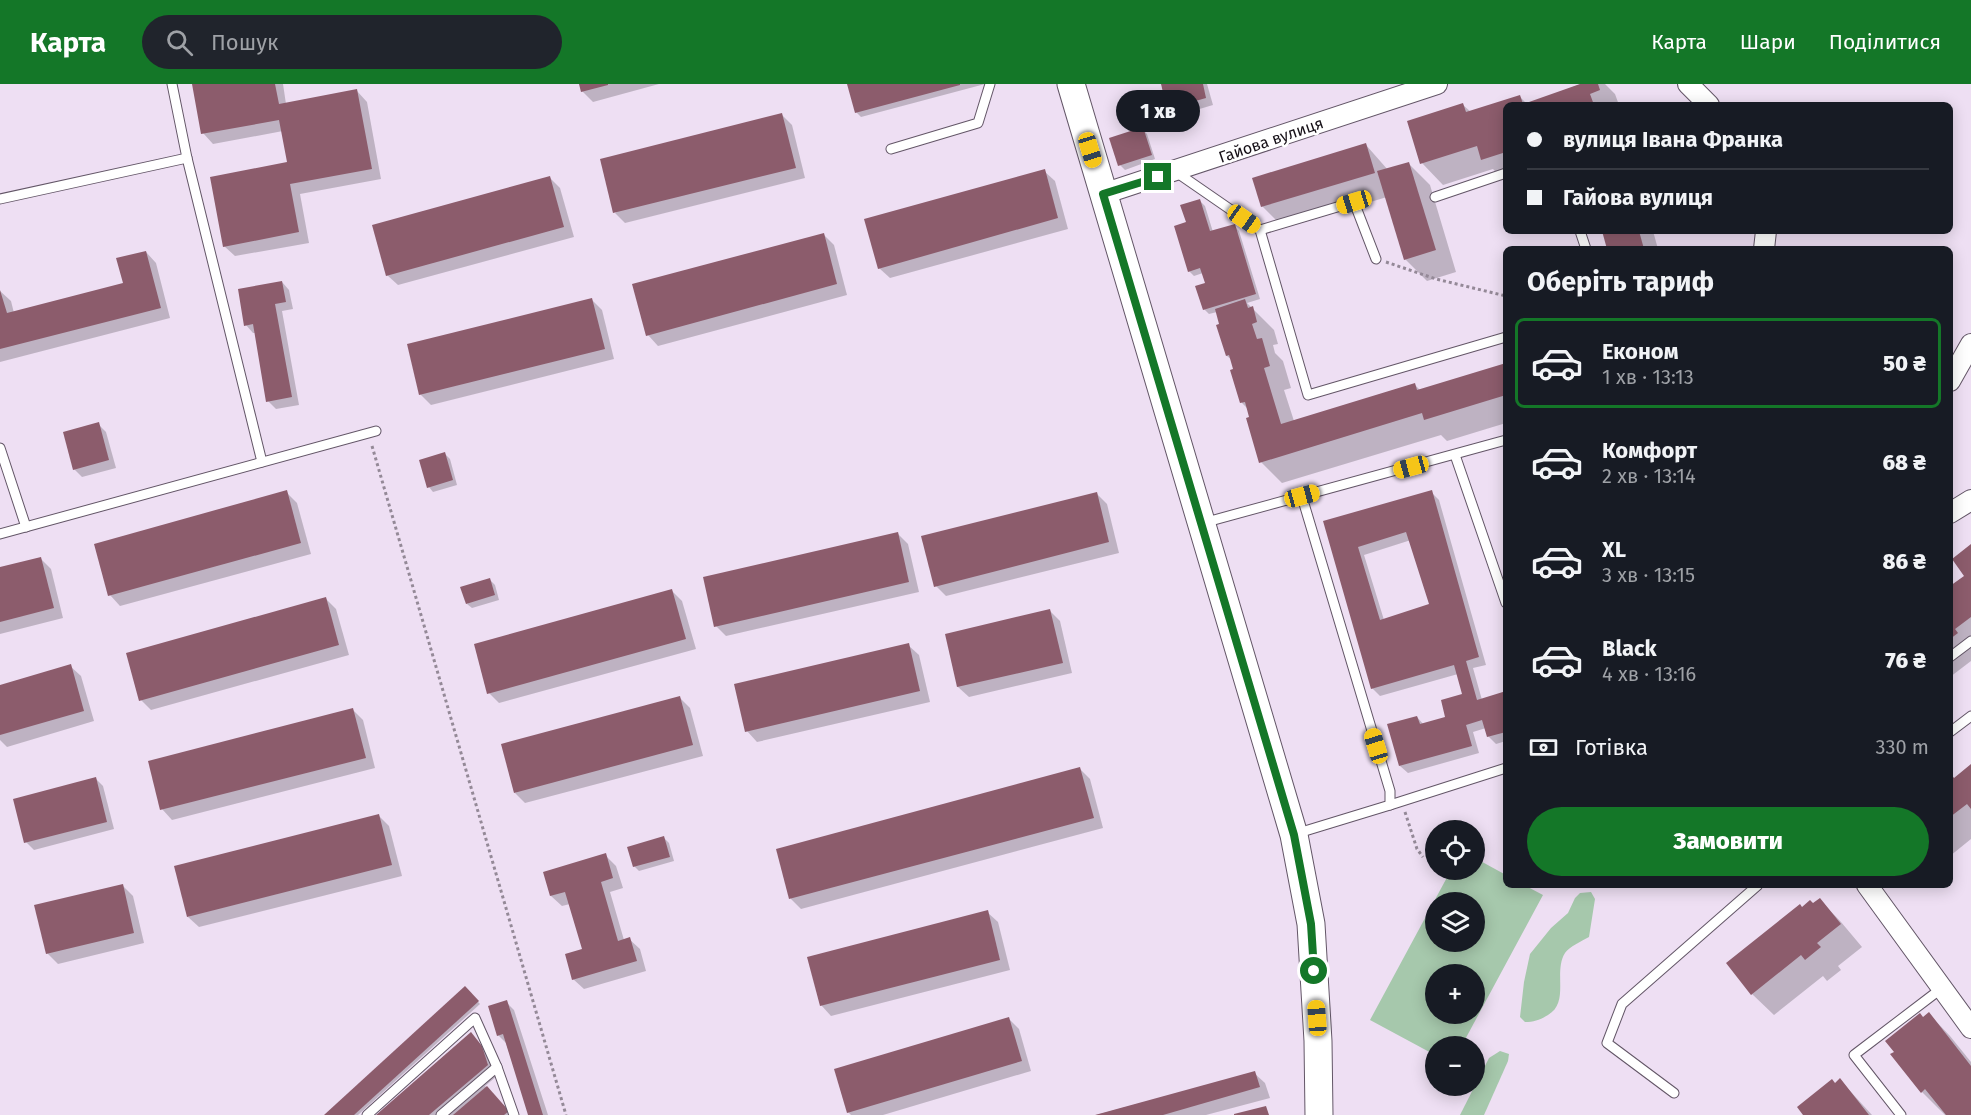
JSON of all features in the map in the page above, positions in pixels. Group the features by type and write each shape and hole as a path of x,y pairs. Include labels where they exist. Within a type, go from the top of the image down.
{"main road":[{"path":"1071,84 1294,835 1311,924 1318,1041 1319,1115"}],"street":[{"name":"Гайова вулиця","path":"1103,194 1176,172 1437,84"},
{"path":"1688,84 1706,102"},
{"path":"1953,376 1971,344"},
{"path":"1953,511 1971,500"},
{"path":"1869,888 1971,1028"}],"lane":[{"path":"172,84 187,158 262,462"},
{"path":"891,149 978,123 990,84"},
{"path":"0,199 187,158"},
{"path":"1176,172 1260,230 1308,395 1503,338"},
{"path":"1435,197 1503,174"},
{"path":"1260,230 1354,202 1376,259"},
{"path":"0,534 372,432"},
{"path":"1201,523 1503,441"},
{"path":"0,448 26,527"},
{"path":"1455,455 1503,594"},
{"path":"1302,496 1390,791 1390,805"},
{"path":"1953,655 1971,641"},
{"path":"1953,730 1971,716"},
{"path":"1294,835 1503,769"},
{"path":"1674,1093 1607,1043 1622,1004 1755,888"},
{"path":"1901,1115 1854,1055 1942,988"},
{"path":"367,1115 475,1018 497,1067 514,1115"},
{"path":"441,1115 497,1067"}],"path":[{"path":"1376,259 1436,279 1503,295"},
{"path":"372,432 566,1115"},
{"path":"1402,802 1417,849 1423,857"}],"green space":[{"path":"1485,863 1503,873 1503,888 1530,888 1543,895 1485,1003 1485,964 1425,964 1425,1024 1473,1024 1467,1036 1425,1036 1425,1050 1370,1020 1425,918 1425,952 1485,952 1485,892 1439,892 1446,880 1485,880"},
{"path":"1591,892 1595,899 1589,937 1565,953 1560,969 1560,995 1555,1009 1545,1017 1525,1022 1520,1017 1530,954 1551,928 1568,913 1575,898 1580,893"},
{"path":"1500,1051 1509,1054 1484,1115 1460,1115 1470,1096 1485,1096 1485,1066 1489,1058"}],"building":[{"path":"192,84 275,84 279,104 357,89 372,169 290,184 299,232 223,247 210,177 287,162 279,120 201,134"},
{"path":"579,84 608,84 608,85 581,92"},
{"path":"847,84 960,84 960,85 855,113"},
{"path":"1161,84 1203,84 1206,98 1167,109"},
{"path":"1580,84 1598,84 1600,90 1590,94 1593,102 1529,102"},
{"path":"1520,95 1522,102 1503,102 1503,153 1481,160 1477,146 1420,164 1407,121 1463,103 1466,112"},
{"path":"782,113 796,168 613,213 600,159"},
{"path":"1143,127 1152,155 1118,166 1109,138"},
{"path":"1366,143 1375,173 1261,207 1252,178"},
{"path":"1409,162 1436,250 1404,260 1377,171"},
{"path":"1045,169 1058,218 878,269 864,219"},
{"path":"550,176 564,227 386,276 372,225"},
{"path":"1200,199 1210,231 1235,224 1256,294 1203,310 1195,286 1205,283 1200,268 1188,272 1174,226 1186,222 1180,205"},
{"path":"824,233 837,284 646,336 632,284"},
{"path":"1603,234 1640,234 1643,246 1606,246"},
{"path":"146,251 161,308 0,349 0,290 7,313 123,283 116,258"},
{"path":"282,281 286,302 275,304 292,397 266,402 253,324 244,326 238,289"},
{"path":"592,298 605,349 419,395 407,344"},
{"path":"1245,299 1248,308 1253,306 1257,322 1252,324 1257,339 1262,338 1270,366 1264,368 1281,424 1415,383 1417,390 1503,364 1503,396 1424,420 1422,413 1259,463 1246,418 1249,417 1245,402 1240,403 1230,370 1233,369 1229,355 1226,356 1216,325 1219,324 1215,309"},
{"path":"99,422 109,460 73,470 63,432"},
{"path":"445,452 453,480 427,488 419,460"},
{"path":"287,490 301,543 108,596 94,544"},
{"path":"1432,490 1479,657 1466,661 1477,700 1503,692 1503,733 1487,737 1482,720 1466,725 1472,746 1399,766 1387,724 1417,716 1420,724 1445,717 1441,700 1462,694 1454,665 1371,689 1323,521","holes":["1406,532 1429,604 1380,620 1358,547"]},
{"path":"1097,492 1109,542 934,587 921,536"},
{"path":"898,532 909,582 714,627 703,577"},
{"path":"1971,544 1971,617 1955,629 1958,633 1953,637 1953,584 1964,576 1953,558"},
{"path":"41,557 54,608 0,622 0,567"},
{"path":"490,578 495,595 466,604 460,587"},
{"path":"672,589 686,639 487,694 474,644"},
{"path":"326,597 339,645 139,701 126,653"},
{"path":"1050,609 1063,663 957,687 945,634"},
{"path":"909,643 920,691 745,732 734,684"},
{"path":"71,664 84,711 0,735 0,685"},
{"path":"680,696 693,745 514,793 501,744"},
{"path":"353,708 366,758 160,810 148,761"},
{"path":"1971,764 1971,809 1967,804 1953,815 1953,777"},
{"path":"1080,767 1094,818 789,899 776,849"},
{"path":"96,777 107,822 24,843 13,799"},
{"path":"379,814 392,865 187,917 174,866"},
{"path":"664,836 670,857 633,867 627,847"},
{"path":"606,853 613,878 601,882 618,941 630,937 637,961 572,980 565,954 582,949 565,892 550,896 543,872"},
{"path":"123,884 134,933 46,954 34,905"},
{"path":"1820,898 1841,924 1817,943 1821,947 1805,960 1801,955 1751,995 1726,963 1800,904 1802,907 1810,900 1813,903"},
{"path":"988,910 1000,960 820,1006 807,957"},
{"path":"465,986 479,1001 354,1115 324,1115"},
{"path":"507,1000 543,1115 528,1115 503,1034 497,1036 488,1006"},
{"path":"1929,1012 1971,1066 1971,1115 1946,1115 1925,1089 1921,1093 1890,1054 1894,1052 1885,1041 1920,1013 1923,1017"},
{"path":"1009,1017 1022,1061 847,1113 834,1069"},
{"path":"471,1032 482,1046 488,1065 429,1115 376,1115"},
{"path":"1255,1071 1260,1087 1163,1115 1095,1115"},
{"path":"1840,1078 1869,1115 1803,1115 1797,1107 1832,1079 1835,1083"},
{"path":"487,1086 509,1111 504,1115 453,1115"},
{"path":"1266,1106 1269,1115 1234,1115 1234,1114"}],"route":[{"path":"1158,177 1103,194 1294,835 1311,924 1314,971"}]}
